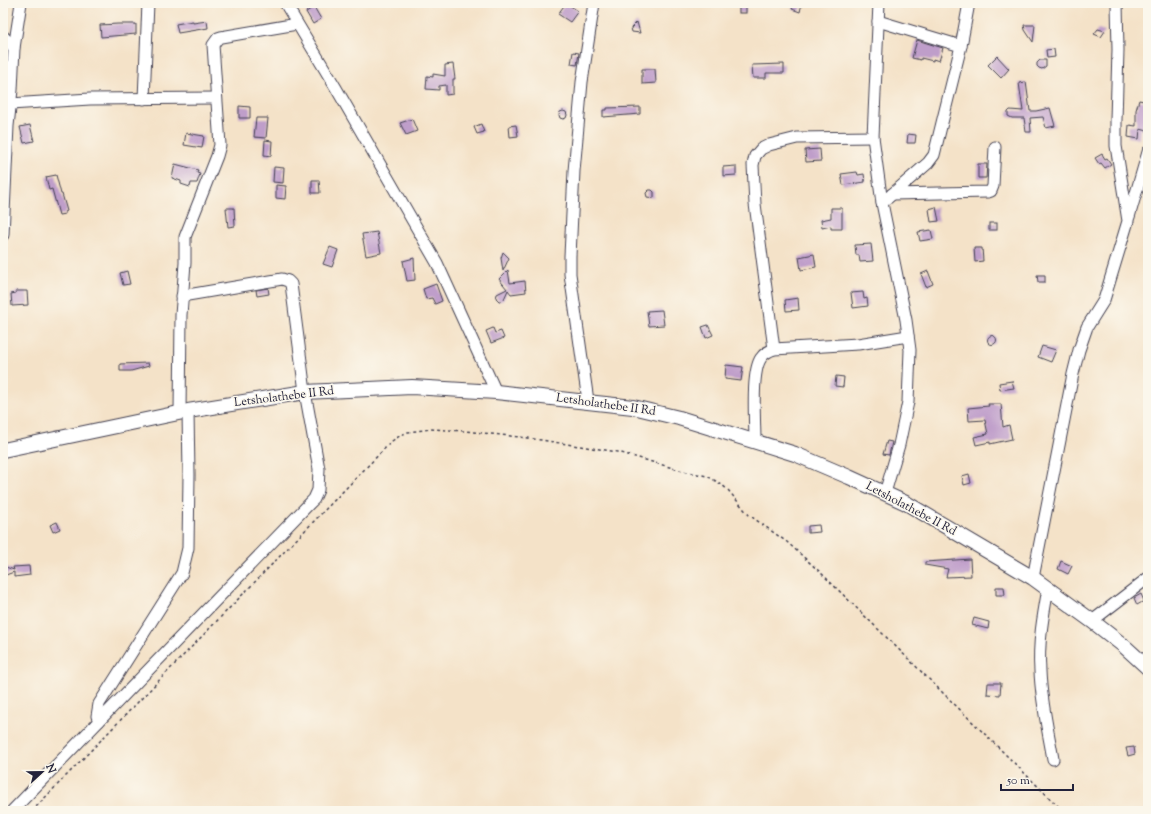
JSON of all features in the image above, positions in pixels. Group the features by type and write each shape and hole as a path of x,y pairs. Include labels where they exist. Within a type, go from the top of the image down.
{"street":[{"path":"3,235 8,109 14,48 21,3"},
{"path":"144,99 148,3"},
{"path":"285,3 437,263 496,392"},
{"path":"588,401 570,274 570,256 574,171 581,90 594,3"},
{"path":"879,3 873,137 882,203 906,320 909,368 908,402 899,445 885,493"},
{"path":"882,203 928,163 934,155 961,46 969,3"},
{"path":"1117,3 1118,50 1116,146 1128,221"},
{"path":"878,21 961,46"},
{"path":"99,721 97,716 99,704 182,573 188,548 189,475 184,412 180,315 185,236 220,145 213,45 218,38 296,24"},
{"path":"3,36 14,48"},
{"path":"8,109 90,99 216,98"},
{"path":"774,349 755,204 753,165 755,156 762,148 769,145 797,138 873,137"},
{"path":"892,194 991,191 993,186 995,147"},
{"path":"1033,578 1079,350 1087,327 1104,300 1148,152"},
{"path":"12,811 314,499 318,490 319,468 305,392 292,287 288,281 282,279 182,296"},
{"path":"754,441 756,370 761,357 768,351 774,349 858,344 908,336"},
{"name":"Letsholathebe II Rd","path":"3,450 184,412 305,392 412,387 496,392 633,407 679,418 795,454 885,493 933,519 1033,578 1124,646 1148,668"},
{"path":"1092,621 1148,578"},
{"path":"1048,589 1042,619 1040,671 1053,759"}],"path":[{"path":"32,811 392,441 408,432 431,429 528,438 618,452 683,471 706,476 721,484 749,515 787,542 820,572 1063,811"}],"building":[{"path":"566,3 578,11 570,22 558,14"},
{"path":"739,3 746,3 746,13 739,13"},
{"path":"794,3 802,3 800,12 792,9"},
{"path":"314,7 321,19 313,24 306,12"},
{"path":"193,21 193,23 207,21 208,28 178,33 176,24"},
{"path":"637,22 640,33 632,32 631,28"},
{"path":"136,24 136,34 101,37 100,25"},
{"path":"1024,25 1035,25 1033,42 1025,30"},
{"path":"1098,29 1105,31 1101,37 1094,34"},
{"path":"917,40 943,48 939,61 933,59 933,61 921,58 921,60 912,58"},
{"path":"1054,49 1055,57 1047,58 1046,50"},
{"path":"573,52 579,53 577,65 571,64"},
{"path":"997,56 1009,69 1001,78 988,65"},
{"path":"1040,60 1046,60 1046,66 1042,69 1037,66 1037,63"},
{"path":"453,64 455,79 453,79 453,94 446,95 446,85 439,86 439,90 426,89 427,76 433,77 433,74 445,76 445,65"},
{"path":"784,64 784,73 766,73 766,78 753,78 752,65"},
{"path":"642,69 655,69 656,83 642,84"},
{"path":"1026,82 1030,111 1050,108 1055,126 1046,128 1043,117 1030,118 1031,132 1026,132 1024,118 1012,118 1008,116 1008,112 1010,110 1023,111 1019,83"},
{"path":"1139,100 1148,102 1148,131 1140,129 1139,139 1128,137 1129,125 1136,126 1136,110"},
{"path":"239,106 250,107 250,118 239,118"},
{"path":"640,107 640,114 603,117 603,110 607,110 607,108"},
{"path":"561,111 565,111 567,115 565,119 561,119 559,117 559,113"},
{"path":"256,118 268,118 266,138 254,137"},
{"path":"412,119 417,131 406,135 400,123"},
{"path":"481,124 484,132 477,134 474,127"},
{"path":"30,125 34,141 24,143 20,127"},
{"path":"516,125 518,136 510,137 509,126"},
{"path":"186,133 204,136 202,148 184,145"},
{"path":"908,134 916,135 915,143 907,143"},
{"path":"265,140 272,141 271,156 264,155"},
{"path":"820,149 821,161 806,162 805,150"},
{"path":"1102,154 1111,164 1105,168 1101,163 1099,164 1095,158"},
{"path":"175,164 198,170 197,173 200,174 197,183 191,183 190,187 181,184 181,181 172,178"},
{"path":"978,164 987,164 986,178 978,178"},
{"path":"736,166 736,175 723,176 723,167"},
{"path":"274,167 284,168 283,183 273,182"},
{"path":"857,172 858,175 864,174 865,182 843,185 841,174"},
{"path":"56,175 67,211 65,214 59,215 52,189 49,190 46,177"},
{"path":"312,180 319,180 320,193 312,193"},
{"path":"276,185 286,186 285,199 276,198"},
{"path":"649,190 654,192 654,198 647,197 646,193"},
{"path":"936,207 939,221 931,222 929,209"},
{"path":"226,208 234,208 235,226 228,227"},
{"path":"831,208 842,208 842,229 831,229 831,226 822,228 821,220 831,218"},
{"path":"989,223 997,223 997,230 989,230"},
{"path":"931,230 933,239 920,241 918,232"},
{"path":"377,232 381,253 366,256 362,234"},
{"path":"871,244 873,261 860,262 859,255 856,255 855,245"},
{"path":"330,247 338,250 332,267 323,264"},
{"path":"974,248 982,248 983,261 975,262"},
{"path":"503,252 509,258 503,271 501,258"},
{"path":"814,254 816,267 801,270 799,257"},
{"path":"414,258 415,280 407,281 403,261"},
{"path":"508,270 510,283 525,281 526,292 511,294 508,290 504,299 499,301 496,298 497,294 507,289 499,279"},
{"path":"127,271 130,284 123,285 120,273"},
{"path":"928,271 933,284 926,287 921,274"},
{"path":"1037,275 1045,275 1045,282 1038,282"},
{"path":"436,284 442,301 435,304 432,298 426,299 423,289"},
{"path":"268,288 269,294 257,296 256,290"},
{"path":"16,291 27,291 28,305 12,306 11,294 16,293"},
{"path":"863,292 864,299 867,298 868,306 853,308 851,293"},
{"path":"798,298 799,310 786,311 785,300"},
{"path":"662,310 664,325 649,326 647,311"},
{"path":"708,325 713,335 706,338 702,327"},
{"path":"493,328 495,333 501,331 504,338 491,343 486,331"},
{"path":"990,336 994,336 996,340 994,344 990,344 988,342 988,338"},
{"path":"1042,346 1056,350 1051,362 1038,357"},
{"path":"148,363 149,366 131,371 120,371 120,364"},
{"path":"726,365 743,367 741,381 725,379"},
{"path":"836,376 844,377 843,387 835,386"},
{"path":"1012,381 1014,388 1000,390 999,383"},
{"path":"988,404 1001,404 1003,427 1009,425 1012,439 990,444 990,442 976,445 974,437 988,434 985,420 969,421 968,408 989,406"},
{"path":"887,441 892,442 889,455 883,454"},
{"path":"969,474 971,483 964,485 962,476"},
{"path":"57,522 60,529 53,532 50,525"},
{"path":"819,525 820,532 808,533 808,526"},
{"path":"970,559 971,576 946,577 948,569 925,565 925,562"},
{"path":"1061,561 1072,566 1068,574 1058,569"},
{"path":"3,566 14,570 13,567 29,566 30,575 14,577 14,572 3,576"},
{"path":"996,587 1004,587 1005,595 996,595"},
{"path":"1141,594 1144,601 1137,605 1134,598"},
{"path":"974,618 989,622 988,629 972,625"},
{"path":"988,683 1001,683 1000,695 987,694"},
{"path":"1134,747 1135,754 1128,756 1126,748"}]}
